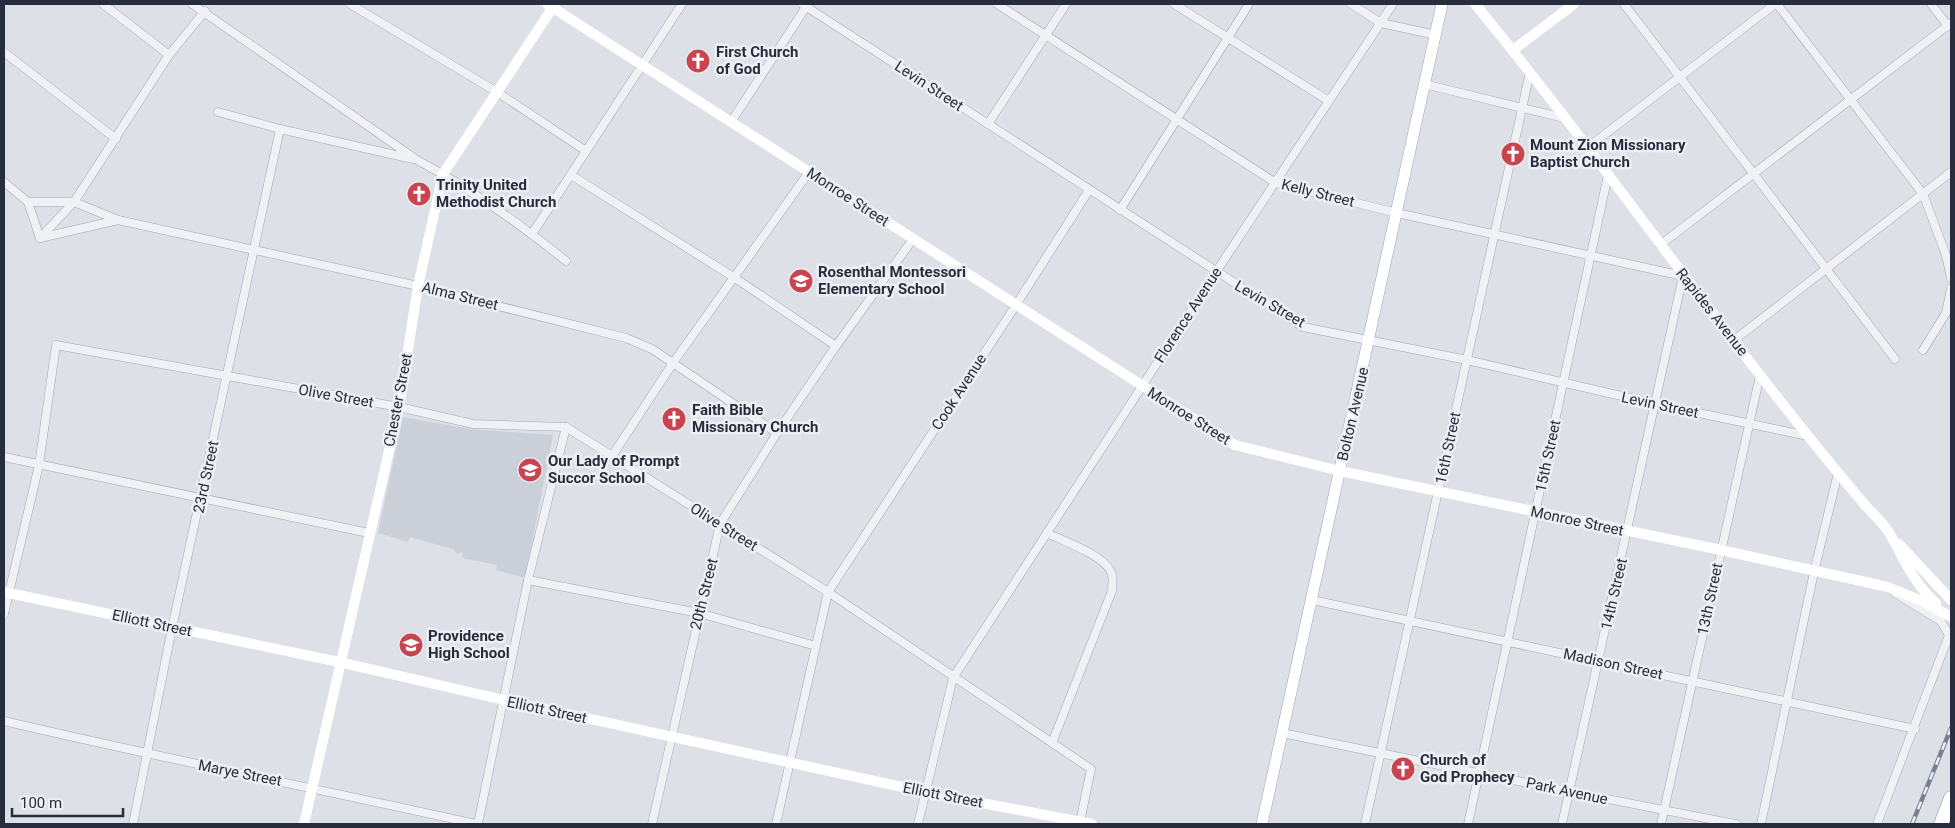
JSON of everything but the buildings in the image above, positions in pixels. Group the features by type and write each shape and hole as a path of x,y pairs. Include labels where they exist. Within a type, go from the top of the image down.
{"highway":[{"path":"1941,824 1951,798"}],"main road":[{"name":"Bolton Avenue","path":"1262,824 1370,340 1442,4"},
{"name":"Rapides Avenue","path":"1475,4 1530,72 1733,341 1838,473 1889,532 1911,575 1924,593 1951,618"},
{"path":"1513,50 1574,4"},
{"name":"Chester Street","path":"304,824 399,407 418,286 443,174 552,5"},
{"name":"Monroe Street","path":"552,5 808,172 1235,445 1340,471 1721,550 1888,588 1922,600 1951,618"},
{"path":"1889,532 1951,600"},
{"name":"Elliott Street","path":"6,592 340,662 670,737 925,792 1092,824"}],"street":[{"path":"102,4 170,55"},
{"path":"192,4 417,160 443,174 532,234 566,261"},
{"path":"350,4 497,92 586,152"},
{"path":"532,234 682,4"},
{"name":"Kelly Street","path":"997,4 1276,183 1397,213 1683,276"},
{"path":"988,124 1066,4"},
{"path":"1174,4 1329,102"},
{"path":"1120,210 1249,4"},
{"path":"1351,4 1381,24 1436,35"},
{"name":"Florence Avenue","path":"918,824 953,678 1216,272 1393,4"},
{"path":"1624,4 1895,359"},
{"path":"1587,148 1776,4 1922,194 1946,255 1951,278"},
{"path":"1660,245 1950,25 1931,4"},
{"path":"731,122 806,5"},
{"name":"Levin Street","path":"806,5 1088,190 1303,326 1467,360 1564,384 1808,436"},
{"path":"4,182 28,202 40,238 74,202 170,55 205,12"},
{"path":"4,52 116,139"},
{"name":"16th Street","path":"1364,824 1530,72"},
{"path":"1424,84 1564,118"},
{"path":"218,112 280,129 417,160"},
{"name":"23rd Street","path":"133,824 172,628 280,129"},
{"path":"612,456 673,363 735,278 808,172"},
{"path":"1733,341 1951,172"},
{"path":"571,175 735,278 836,346"},
{"name":"15th Street","path":"1468,824 1608,175"},
{"name":"Cook Avenue","path":"828,592 1016,305 1088,190"},
{"name":"Alma Street","path":"28,202 74,202 118,220 418,286 626,338 652,349 777,433"},
{"name":"Alma Street","path":"40,238 118,220"},
{"name":"20th Street","path":"652,824 670,737 720,524 777,433 836,346 913,239"},
{"name":"14th Street","path":"1562,824 1683,276"},
{"path":"1923,350 1946,313 1951,288"},
{"name":"Olive Street","path":"39,465 56,345 399,407 473,424 566,427 828,592 953,678 1091,769 1080,822"},
{"name":"13th Street","path":"1661,824 1760,375"},
{"path":"477,824 528,580 566,427"},
{"path":"4,457 369,532"},
{"path":"4,614 6,592 39,465"},
{"path":"1761,824 1814,572 1838,473"},
{"path":"1047,533 1101,560 1110,570 1113,580 1112,591 1052,744"},
{"path":"528,580 699,613 816,646"},
{"path":"1877,824 1947,642 1948,630 1941,621 1909,603 1888,588"},
{"path":"776,824 828,592"},
{"name":"Madison Street","path":"1312,600 1915,728"},
{"name":"Marye Street","path":"4,721 148,755 477,824"},
{"name":"Park Avenue","path":"1282,733 1480,772 1569,793 1736,824"}],"shaded area":[{"path":"403,417 470,429 553,435 525,578 496,570 497,565 462,558 463,552 457,554 453,549 410,537 408,542 378,533"}],"railway":[{"path":"1912,824 1951,728"}],"place":[{"name":"First Church of God","path":"698,61"},
{"name":"Mount Zion Missionary Baptist Church","path":"1513,154"},
{"name":"Trinity United Methodist Church","path":"419,194"},
{"name":"Rosenthal Montessori Elementary School","path":"801,281"},
{"name":"Faith Bible Missionary Church","path":"674,419"},
{"name":"Our Lady of Prompt Succor School","path":"530,470"},
{"name":"Providence High School","path":"411,645"},
{"name":"Church of God Prophecy","path":"1403,769"}]}
